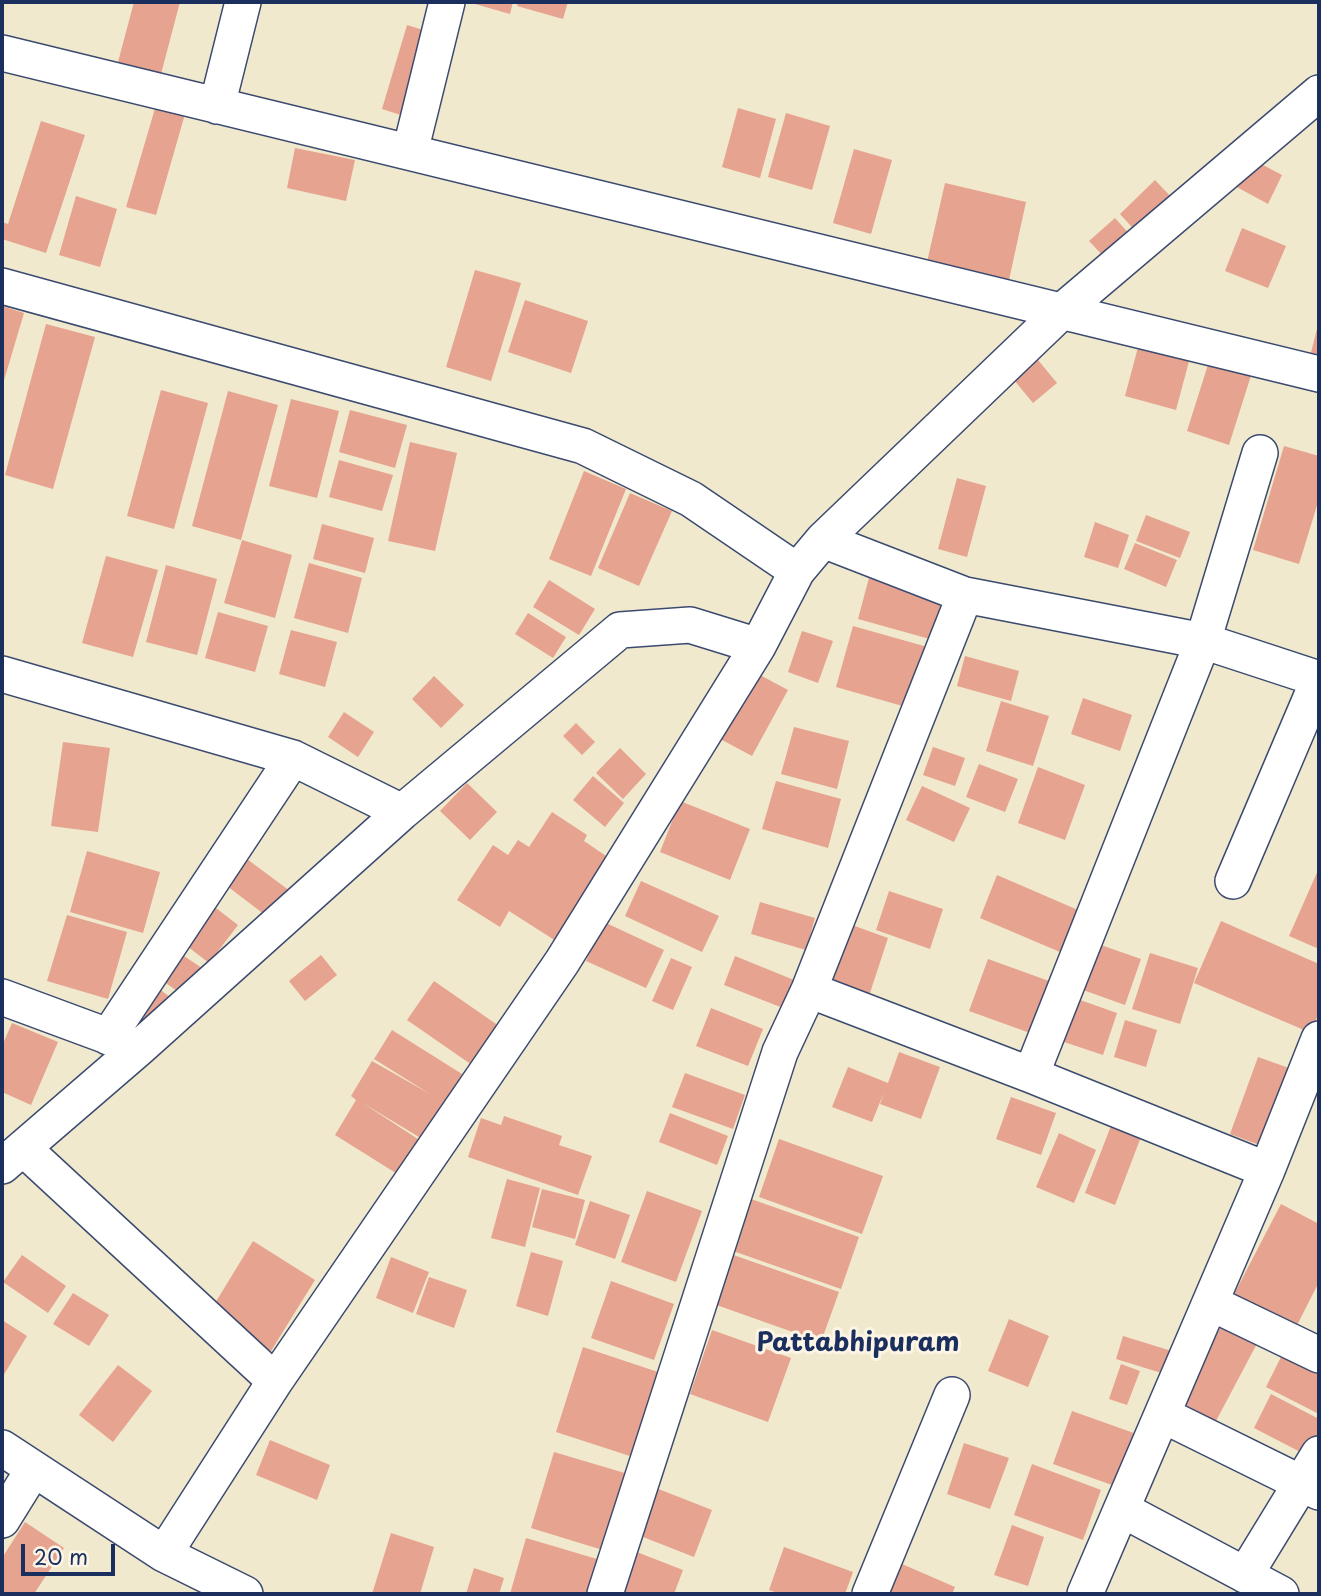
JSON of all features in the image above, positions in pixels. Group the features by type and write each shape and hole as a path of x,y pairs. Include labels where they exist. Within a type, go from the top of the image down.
{"street":[{"path":"217,106 243,2"},
{"path":"410,152 447,2"},
{"path":"2,53 1319,374"},
{"path":"164,1553 275,1381 562,962 758,646 797,571 823,540 1062,312 1319,93"},
{"path":"2,286 583,446 691,499 797,571"},
{"path":"1031,1075 1203,641 1260,453"},
{"path":"823,540 965,595 1203,641 1319,679 1233,881"},
{"path":"605,1594 780,1052 809,990 965,595"},
{"path":"275,1381 12,1157 124,1042 620,630 690,625 758,646"},
{"path":"2,674 293,758 402,811"},
{"path":"124,1042 293,758"},
{"path":"809,990 1267,1170"},
{"path":"2,997 124,1042"},
{"path":"1085,1594 1211,1303 1319,1039"},
{"path":"1211,1303 1319,1355"},
{"path":"870,1594 952,1395"},
{"path":"1163,1415 1310,1488"},
{"path":"2,1448 164,1553 245,1594"},
{"path":"1245,1575 1310,1488 1319,1454"},
{"path":"2,1520 33,1470"},
{"path":"1122,1510 1281,1594"}],"building":[{"path":"134,2 180,2 161,74 118,62"},
{"path":"468,2 513,2 510,14"},
{"path":"518,2 568,2 563,19 517,6"},
{"path":"407,25 433,33 407,117 382,109"},
{"path":"156,105 185,114 156,215 126,207"},
{"path":"738,108 776,119 760,178 722,167"},
{"path":"786,113 830,126 812,190 768,177"},
{"path":"41,121 85,135 46,253 2,239 2,222 8,224"},
{"path":"295,148 355,160 346,201 287,188"},
{"path":"854,149 892,160 871,234 833,223"},
{"path":"1248,157 1282,175 1268,204 1233,185"},
{"path":"1155,180 1174,200 1139,235 1120,214"},
{"path":"945,183 1026,202 1009,280 927,262"},
{"path":"76,196 117,209 100,267 59,255"},
{"path":"1115,218 1132,237 1107,260 1089,241"},
{"path":"1242,228 1286,246 1268,288 1225,271"},
{"path":"475,270 521,283 491,381 446,367"},
{"path":"525,300 588,321 571,373 508,352"},
{"path":"2,306 24,313 2,387"},
{"path":"46,324 95,337 53,489 5,475"},
{"path":"1319,325 1319,367 1308,364"},
{"path":"1141,336 1192,350 1176,410 1125,396"},
{"path":"1212,352 1254,366 1229,445 1187,431"},
{"path":"1033,354 1057,383 1033,403 1009,374"},
{"path":"161,390 208,403 174,529 127,516"},
{"path":"228,391 278,405 241,540 192,526"},
{"path":"291,399 339,411 317,498 269,486"},
{"path":"350,410 407,425 395,468 339,452"},
{"path":"410,442 457,453 435,551 388,541"},
{"path":"1284,446 1319,456 1319,499 1299,564 1253,550"},
{"path":"339,460 393,475 382,511 329,497"},
{"path":"584,471 626,489 591,576 549,559"},
{"path":"957,478 986,486 967,557 938,549"},
{"path":"630,493 672,511 639,586 598,568"},
{"path":"1146,515 1190,532 1180,558 1136,541"},
{"path":"1095,522 1129,535 1118,568 1084,557"},
{"path":"322,524 374,538 365,573 313,559"},
{"path":"242,540 292,555 275,618 224,603"},
{"path":"1135,543 1177,560 1166,587 1124,569"},
{"path":"106,556 158,570 133,657 82,643"},
{"path":"309,563 362,578 348,633 294,618"},
{"path":"166,565 217,579 197,655 146,642"},
{"path":"870,574 950,597 937,641 858,619"},
{"path":"549,580 595,609 579,635 533,607"},
{"path":"218,612 268,626 255,672 205,658"},
{"path":"528,613 566,637 553,658 515,634"},
{"path":"853,626 931,648 913,709 836,687"},
{"path":"291,630 337,642 325,687 279,674"},
{"path":"802,631 833,641 818,683 788,672"},
{"path":"965,656 1019,671 1011,701 957,686"},
{"path":"745,667 788,690 752,756 709,733"},
{"path":"434,676 464,705 441,728 412,699"},
{"path":"1083,698 1132,715 1120,751 1071,734"},
{"path":"1001,701 1049,716 1033,766 986,751"},
{"path":"344,712 374,732 358,757 328,737"},
{"path":"576,723 595,742 582,755 563,736"},
{"path":"794,727 849,741 837,789 781,774"},
{"path":"63,742 110,748 98,832 51,826"},
{"path":"933,747 965,758 955,786 923,775"},
{"path":"620,748 646,774 623,799 596,773"},
{"path":"979,764 1018,779 1005,812 966,797"},
{"path":"1038,767 1085,785 1065,840 1018,823"},
{"path":"593,776 624,803 605,827 573,800"},
{"path":"776,781 841,799 828,848 762,829"},
{"path":"467,783 497,812 470,840 440,811"},
{"path":"922,786 970,808 954,842 906,820"},
{"path":"680,801 750,829 730,880 660,852"},
{"path":"552,812 587,835 584,841 609,858 556,941 509,911 500,927 457,900 493,845 508,855 518,840 529,847"},
{"path":"87,851 160,872 143,933 70,912"},
{"path":"247,859 294,894 273,921 227,886"},
{"path":"1319,868 1319,949 1289,936"},
{"path":"997,875 1078,910 1060,952 980,918"},
{"path":"641,881 719,916 702,952 625,916"},
{"path":"889,891 943,909 930,949 876,930"},
{"path":"760,902 815,918 806,950 751,934"},
{"path":"212,905 238,925 209,963 183,943"},
{"path":"67,915 127,932 108,999 47,981"},
{"path":"1221,921 1319,964 1319,1012 1311,1033 1194,983"},
{"path":"604,922 664,950 646,988 586,961"},
{"path":"852,925 888,938 868,999 831,986"},
{"path":"1098,944 1141,959 1125,1005 1083,990"},
{"path":"178,952 202,968 183,995 160,979"},
{"path":"1150,953 1198,968 1180,1024 1132,1009"},
{"path":"321,955 337,975 305,1001 289,981"},
{"path":"735,956 794,980 783,1008 724,985"},
{"path":"671,958 692,967 673,1010 652,1001"},
{"path":"988,959 1049,981 1030,1033 969,1011"},
{"path":"434,981 499,1026 472,1065 407,1020"},
{"path":"155,986 174,1000 155,1026 136,1012"},
{"path":"1066,995 1117,1013 1103,1055 1052,1038"},
{"path":"711,1008 763,1029 748,1066 696,1046"},
{"path":"1125,1020 1157,1030 1146,1067 1114,1057"},
{"path":"12,1023 58,1042 31,1105 2,1092 2,1046"},
{"path":"392,1030 462,1074 424,1140 361,1102 421,1141 399,1175 335,1135 356,1100 351,1096 372,1061 430,1094 374,1059"},
{"path":"899,1052 940,1067 921,1119 880,1104 884,1092 872,1122 832,1107 848,1067 888,1083"},
{"path":"1258,1057 1300,1072 1273,1150 1230,1134"},
{"path":"685,1073 745,1095 733,1129 672,1107"},
{"path":"1011,1097 1056,1113 1041,1155 996,1139"},
{"path":"670,1113 728,1136 717,1165 659,1142"},
{"path":"504,1116 562,1136 559,1145 592,1156 578,1195 468,1157 481,1118 501,1125"},
{"path":"1114,1118 1144,1129 1115,1205 1085,1193"},
{"path":"1059,1133 1096,1150 1074,1203 1036,1187"},
{"path":"779,1139 883,1176 862,1234 759,1197"},
{"path":"507,1179 540,1188 525,1247 491,1238"},
{"path":"542,1189 585,1200 575,1239 532,1227"},
{"path":"647,1191 702,1211 676,1282 621,1262"},
{"path":"751,1199 859,1237 841,1289 733,1251"},
{"path":"590,1201 630,1215 615,1259 575,1245"},
{"path":"1281,1204 1319,1224 1319,1282 1292,1335 1230,1302"},
{"path":"253,1241 315,1280 271,1351 209,1313"},
{"path":"531,1252 563,1261 548,1316 516,1306"},
{"path":"725,1252 839,1292 821,1342 708,1302"},
{"path":"22,1255 66,1286 48,1313 3,1282"},
{"path":"391,1257 429,1272 413,1313 376,1298"},
{"path":"429,1277 467,1290 454,1328 416,1314"},
{"path":"611,1281 674,1304 654,1360 591,1338"},
{"path":"73,1293 109,1315 89,1346 53,1324"},
{"path":"1226,1317 1261,1336 1216,1421 1180,1402"},
{"path":"1009,1319 1049,1336 1028,1387 988,1371"},
{"path":"2,1320 27,1336 2,1378"},
{"path":"712,1330 791,1358 768,1422 690,1394"},
{"path":"1123,1336 1175,1352 1168,1375 1116,1359"},
{"path":"583,1347 664,1374 636,1458 556,1432"},
{"path":"1282,1355 1319,1374 1319,1414 1266,1387"},
{"path":"1121,1364 1140,1371 1127,1405 1109,1399"},
{"path":"118,1365 152,1391 113,1442 79,1415"},
{"path":"1271,1394 1319,1419 1319,1439 1310,1457 1254,1428"},
{"path":"1072,1411 1145,1437 1126,1490 1053,1464"},
{"path":"270,1440 330,1465 317,1500 256,1475"},
{"path":"964,1443 1009,1458 990,1509 947,1494"},
{"path":"554,1452 628,1474 606,1551 531,1528"},
{"path":"1032,1464 1101,1490 1083,1540 1014,1515"},
{"path":"656,1488 712,1510 694,1557 638,1535"},
{"path":"25,1522 64,1548 34,1594 2,1594 2,1558"},
{"path":"1012,1525 1044,1537 1028,1586 994,1575"},
{"path":"391,1533 434,1547 420,1594 372,1594"},
{"path":"526,1538 597,1559 586,1594 510,1594"},
{"path":"784,1547 853,1572 845,1594 780,1594 769,1590"},
{"path":"629,1549 683,1570 674,1594 612,1594"},
{"path":"902,1564 955,1587 952,1594 889,1594"},
{"path":"474,1568 504,1578 499,1594 466,1594"}],"district":[{"name":"Pattabhipuram","path":"858,1344"}]}
